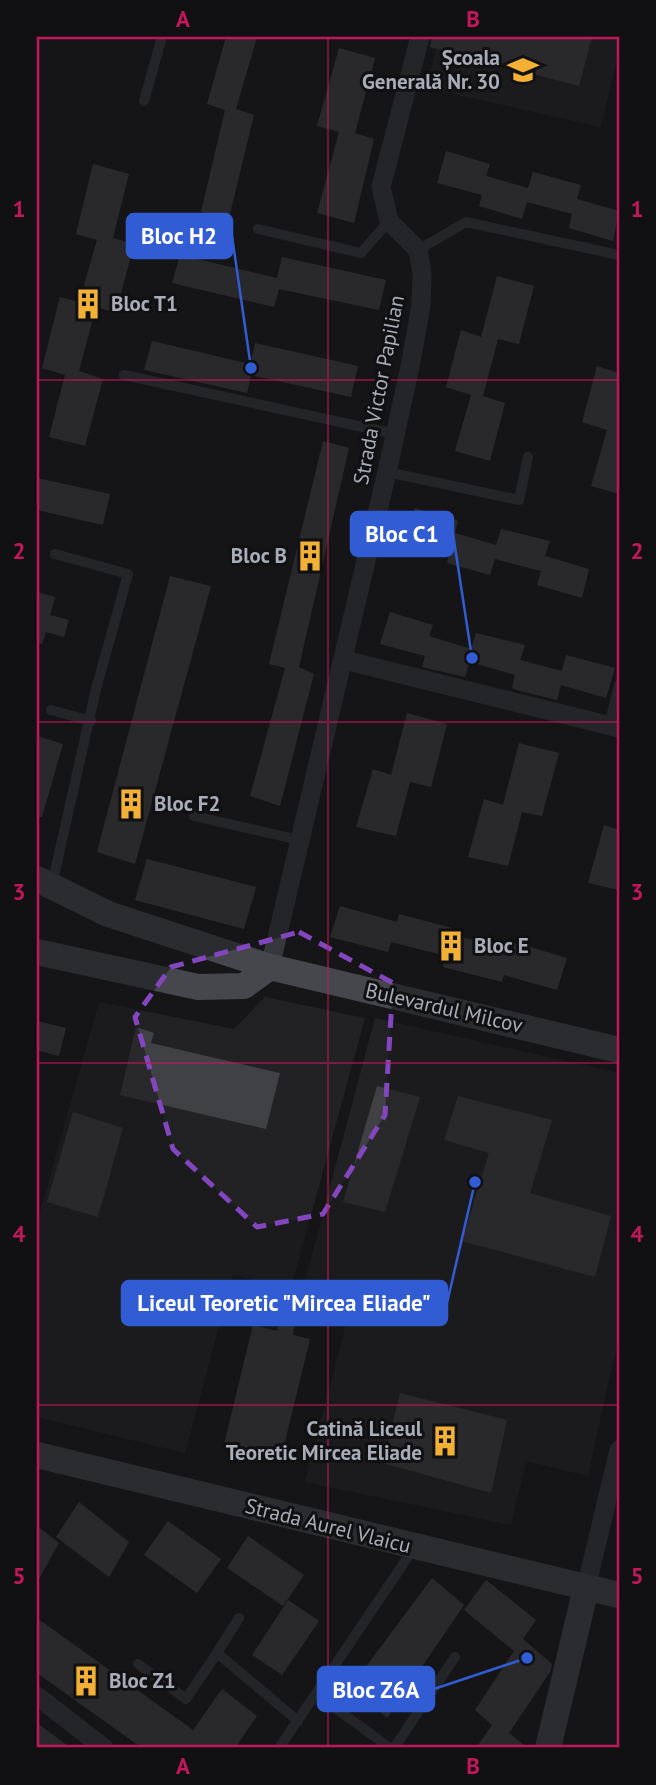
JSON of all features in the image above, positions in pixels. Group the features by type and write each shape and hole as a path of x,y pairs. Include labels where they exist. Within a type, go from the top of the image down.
{"street":[{"path":"418,250 389,221 381,187 420,37"},
{"name":"Strada Victor Papilian","path":"270,967 344,660 411,362 421,305 422,274 418,250"},
{"path":"344,660 614,727"},
{"name":"Bulevardul Milcov","path":"44,883 108,914 270,967 619,1050"},
{"path":"37,952 198,987 244,986 270,967"},
{"path":"548,1748 619,1450"},
{"name":"Strada Aurel Vlaicu","path":"37,1455 619,1595"},
{"path":"37,1696 104,1748"}],"lane":[{"path":"144,101 162,37"},
{"path":"258,229 361,253 389,221"},
{"path":"418,250 466,222 619,256"},
{"path":"124,376 395,434"},
{"path":"387,472 519,500 528,457"},
{"path":"44,883 128,574 55,554"},
{"path":"614,727 619,685"},
{"path":"51,710 90,720"},
{"path":"194,816 299,840"},
{"path":"279,1748 415,1546"},
{"path":"138,1664 186,1699 239,1618"},
{"path":"217,1653 298,1721"},
{"path":"316,1694 392,1748 455,1657"}],"highlighted area":[{"path":"299,932 393,983 385,1115 323,1214 257,1227 173,1149 135,1017 171,967"}],"shaded area":[{"name":"Școala Generală Nr. 30","path":"439,37 619,37 619,51 601,127 427,88"},
{"path":"265,997 365,1018 291,1288 233,1275 185,1453 37,1417 37,1223 99,1002 234,1029"},
{"path":"375,1018 619,1073 619,1340 588,1476 526,1461 511,1525 305,1482 351,1305 302,1292"}],"building":[{"path":"226,37 257,37 236,109 254,115 229,218 201,212 225,110 207,104"},
{"path":"432,37 592,37 579,86 430,47"},
{"path":"339,48 375,58 355,133 374,139 354,223 317,213 339,132 317,126"},
{"path":"446,151 490,164 486,176 528,188 533,172 581,185 577,199 619,211 613,241 569,228 572,214 527,202 522,219 479,206 482,195 437,183"},
{"name":"Bloc T1","path":"93,164 129,174 113,238 134,244 116,313 96,307 79,371 103,379 85,446 49,437 65,375 42,368 60,297 79,302 97,240 76,234"},
{"path":"180,255 277,278 282,257 386,280 379,310 279,289 274,307 172,283"},
{"path":"497,276 534,286 519,344 498,339 483,396 505,403 490,461 455,451 471,395 446,387 461,330 481,337"},
{"path":"152,341 250,364 255,343 358,366 351,397 251,375 247,393 144,370"},
{"path":"597,366 619,373 619,494 591,486 607,430 582,422"},
{"name":"Bloc B","path":"323,441 349,448 299,667 314,674 280,806 250,796 285,668 269,664"},
{"path":"37,478 110,494 103,525 37,510"},
{"path":"415,508 458,521 455,533 496,545 501,529 550,541 545,556 589,569 582,598 537,585 541,571 495,559 490,575 447,563 450,552 405,540"},
{"path":"170,576 211,586 135,864 97,852"},
{"path":"37,592 55,597 50,615 69,620 64,637 46,632 42,644 37,643"},
{"path":"390,612 433,625 429,636 471,649 476,633 525,645 520,660 562,671 566,655 615,668 606,698 561,685 557,700 520,691 512,688 515,675 470,662 465,677 422,667 425,656 380,644"},
{"path":"407,713 447,724 431,787 410,782 396,836 356,827 373,769 391,775"},
{"path":"37,736 63,744 42,817 37,817"},
{"path":"519,743 559,753 542,816 522,812 508,866 468,857 484,799 503,805"},
{"path":"604,825 619,830 619,890 588,883"},
{"path":"147,859 256,887 244,929 135,900"},
{"name":"Bloc E","path":"340,906 397,922 399,914 452,928 450,934 511,950 513,942 567,958 557,990 504,975 502,982 443,967 446,956 391,942 388,952 330,937"},
{"path":"37,1021 66,1028 59,1056 37,1050"},
{"path":"136,1027 154,1033 151,1043 280,1073 266,1129 120,1095"},
{"path":"377,1086 420,1097 385,1212 343,1202"},
{"path":"458,1096 552,1120 530,1193 611,1216 595,1277 462,1241 489,1153 444,1140"},
{"path":"73,1112 123,1128 98,1217 47,1202"},
{"path":"279,1322 294,1326 293,1335 310,1339 280,1462 223,1448 253,1325 277,1331"},
{"name":"Catină Liceul Teoretic Mircea Eliade","path":"400,1393 507,1420 491,1493 383,1463"},
{"path":"79,1502 129,1542 109,1577 56,1537"},
{"path":"168,1521 221,1559 197,1593 144,1555"},
{"path":"37,1526 59,1543 37,1582"},
{"path":"248,1536 304,1575 283,1606 227,1568"},
{"path":"432,1578 464,1605 387,1718 351,1687"},
{"path":"486,1580 536,1620 523,1639 552,1664 550,1672 509,1733 528,1748 476,1748 492,1725 475,1710 514,1651 464,1610"},
{"path":"288,1600 319,1621 282,1675 252,1655"},
{"name":"Bloc Z1","path":"37,1618 193,1730 222,1689 257,1716 235,1748 142,1748 37,1673"},
{"path":"37,1723 71,1748 37,1748"}],"place":[{"name":"Școala Generală Nr. 30","path":"523,70"},
{"name":"Bloc T1","path":"88,304"},
{"name":"Bloc H2","path":"251,368"},
{"name":"Bloc B","path":"310,556"},
{"name":"Bloc C1","path":"472,658"},
{"name":"Bloc F2","path":"131,804"},
{"name":"Bloc E","path":"451,946"},
{"name":"Liceul Teoretic \"Mircea Eliade\"","path":"475,1182"},
{"name":"Catină Liceul Teoretic Mircea Eliade","path":"445,1441"},
{"name":"Bloc Z6A","path":"527,1658"},
{"name":"Bloc Z1","path":"86,1681"}]}
